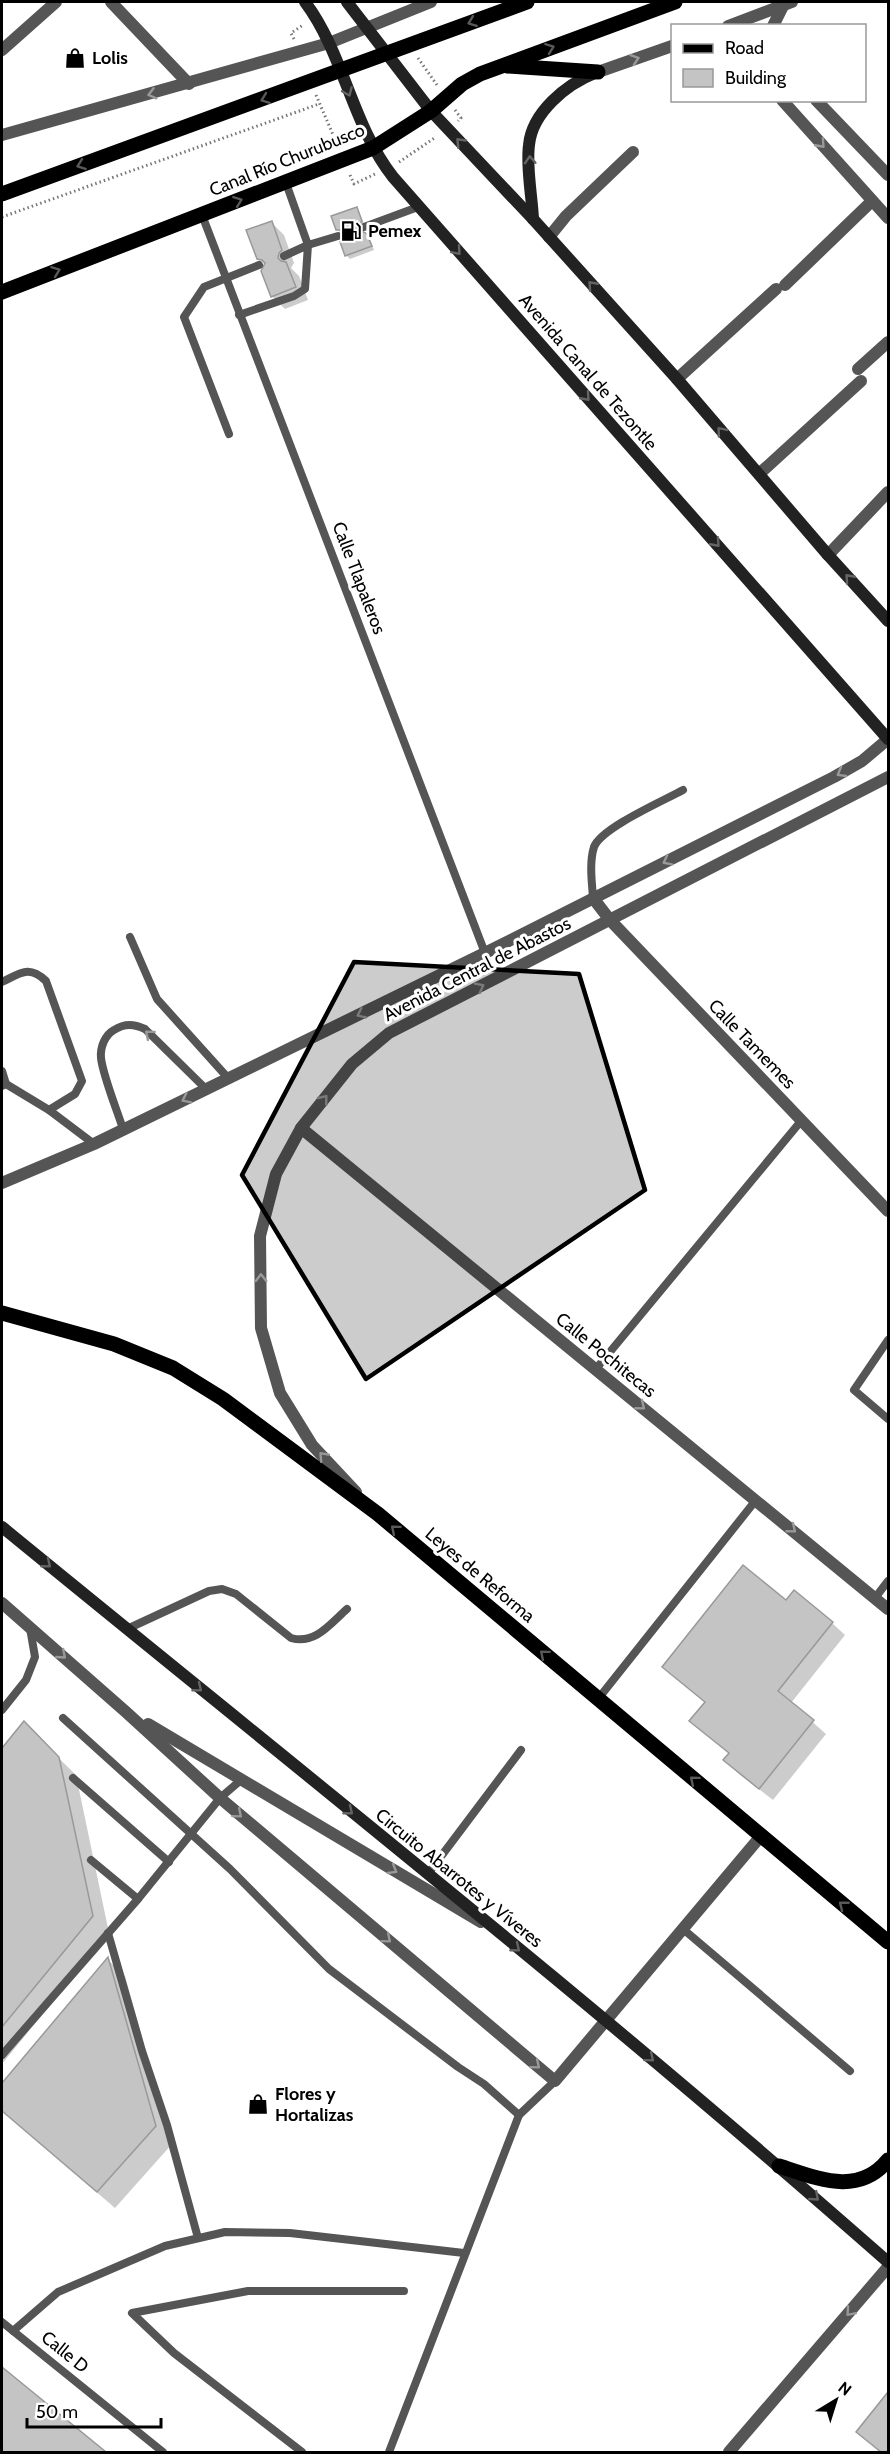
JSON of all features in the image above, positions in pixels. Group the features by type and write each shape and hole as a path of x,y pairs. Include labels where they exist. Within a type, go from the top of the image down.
{"main road":[{"name":"Avenida Canal de Tezontle","path":"305,2 316,17 329,43 373,148 382,164 888,739"},
{"path":"347,2 431,111 533,219 677,379 828,555 888,621"},
{"path":"2,194 527,2"},
{"name":"Canal Río Churubusco","path":"2,292 373,148 431,111 462,84 501,66 675,2"},
{"path":"501,66 598,72"},
{"path":"533,219 529,144 534,129 541,115 561,92 598,72"},
{"name":"Leyes de Reforma","path":"2,1313 114,1344 173,1368 223,1400 378,1514 760,1837 888,1942"},
{"name":"Circuito Abarrotes y Víveres","path":"2,1527 605,2020 779,2166 888,2262"},
{"path":"779,2166 829,2182 857,2180 868,2176 878,2172 888,2160"}],"street":[{"path":"2,50 56,2"},
{"path":"111,2 189,84"},
{"path":"2,135 329,43 431,2"},
{"path":"733,24 788,3"},
{"path":"774,24 788,3"},
{"path":"598,72 671,46"},
{"path":"784,102 888,218"},
{"path":"818,102 888,175"},
{"path":"549,237 566,216 633,152"},
{"path":"677,379 873,201"},
{"path":"759,474 860,375 888,342"},
{"path":"828,555 888,492"},
{"name":"Avenida Central de Abastos","path":"2,1183 94,1144 485,953 834,777 862,761 888,739"},
{"name":"Avenida Central de Abastos","path":"378,1514 312,1445 279,1393 261,1328 260,1236 276,1174 301,1128 352,1064 389,1033 888,777"},
{"name":"Calle Tamemes","path":"593,898 610,920 888,1211"},
{"name":"Calle Pochitecas","path":"301,1128 888,1609"},
{"path":"2,1603 220,1798 555,2081 760,1837"},
{"path":"126,1712 494,1929"},
{"path":"729,2452 888,2267"}],"lane":[{"path":"239,315 294,296 305,289 309,245 286,183"},
{"path":"364,227 418,207"},
{"name":"Calle Tlapaleros","path":"202,215 485,953"},
{"path":"284,256 338,236"},
{"path":"229,434 184,317 204,287 259,265"},
{"path":"593,898 591,874 594,847 603,834 683,790"},
{"path":"130,937 157,999 228,1078"},
{"path":"2,982 25,971 38,973 46,981 82,1081 75,1094 49,1110"},
{"path":"123,1129 101,1057 103,1042 120,1026 135,1024 145,1029 207,1089"},
{"path":"2,1071 4,1085 49,1110 94,1144"},
{"path":"596,1370 801,1121"},
{"path":"888,1340 854,1390 888,1419"},
{"path":"598,1700 756,1500"},
{"path":"875,1598 888,1581"},
{"path":"127,1629 209,1591 222,1589 236,1594 291,1638 302,1641 314,1638 347,1609"},
{"path":"2,1710 26,1680 35,1657 30,1627"},
{"path":"63,1718 191,1833 329,1969 458,2067 484,2084 519,2115"},
{"path":"427,1875 521,1750"},
{"path":"74,1778 169,1862"},
{"path":"2,2055 138,1899 220,1798 241,1780"},
{"path":"91,1860 138,1899"},
{"path":"683,1929 850,2071"},
{"path":"108,1933 142,2051 167,2125 198,2238"},
{"path":"388,2452 519,2115 555,2081"},
{"path":"13,2331 58,2292 165,2246 225,2232 290,2233 464,2253"},
{"path":"302,2452 174,2353 132,2313 248,2291 404,2290"},
{"name":"Calle D","path":"2,2322 163,2452"}],"path":[{"path":"2,217 319,104"}],"highlighted area":[{"path":"354,962 579,974 645,1190 366,1379 242,1175"}],"building":[{"name":"Pemex","path":"357,207 362,221 358,225 358,230 366,233 372,246 345,256 340,242 344,234 336,230 331,216"},
{"path":"272,221 282,250 278,258 286,262 296,287 271,297 261,271 265,263 257,259 246,230"},
{"path":"743,1565 786,1600 794,1590 833,1622 778,1691 814,1720 759,1789 723,1760 729,1753 689,1721 705,1702 662,1667"},
{"path":"24,1721 59,1757 93,1916 2,2027 2,1748"},
{"path":"108,1957 156,2126 97,2192 2,2111 2,2083"},
{"path":"2,2367 106,2452 2,2452"},
{"path":"888,2392 888,2452 881,2452 856,2432"}],"place":[{"name":"Lolis","path":"75,58"},
{"name":"Pemex","path":"351,231"},
{"name":"Flores y Hortalizas","path":"258,2104"}]}
